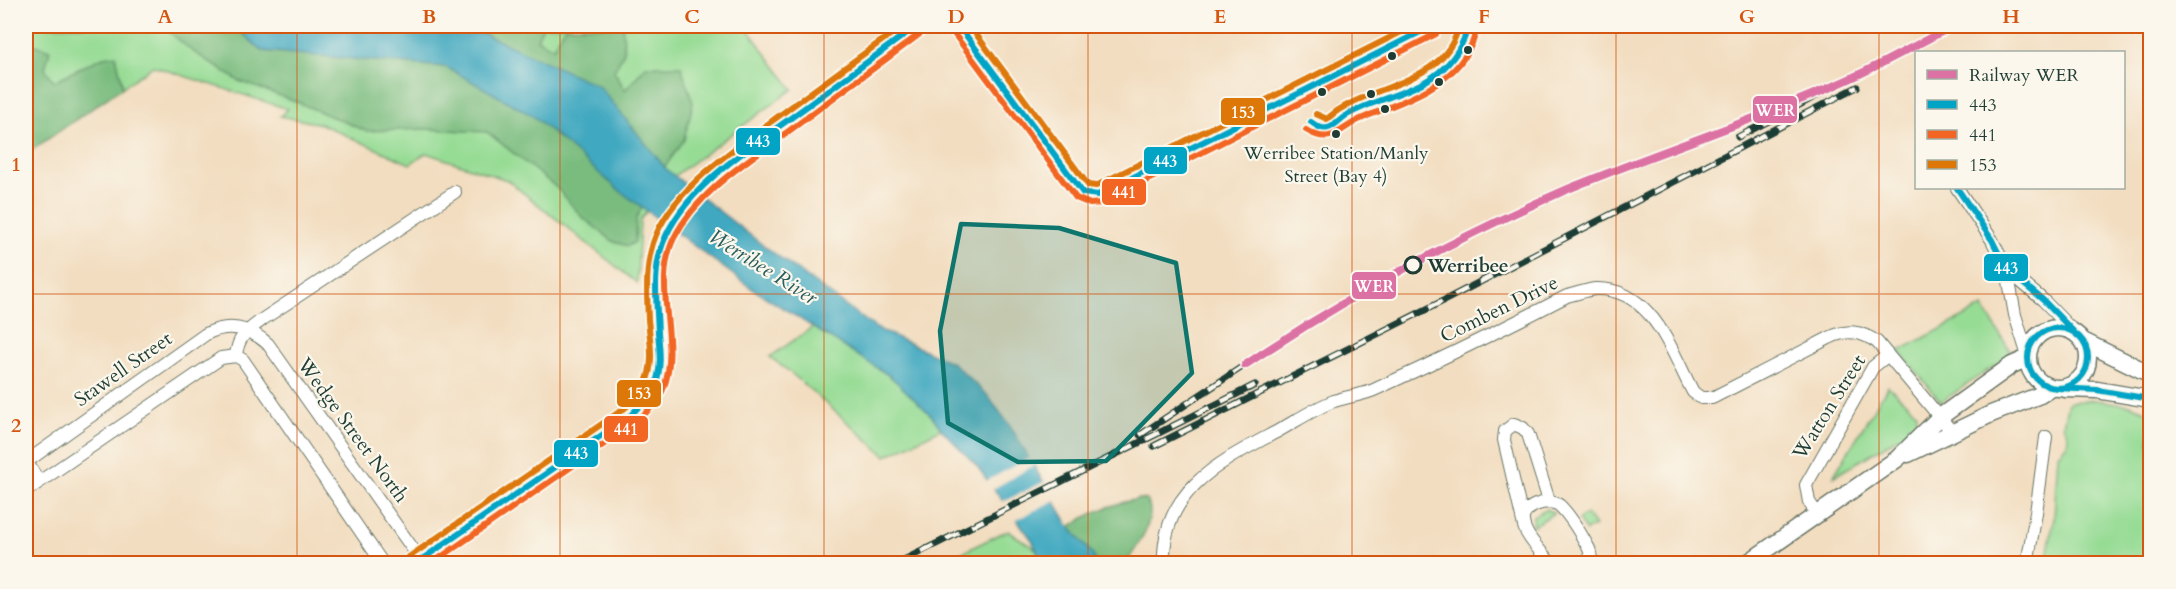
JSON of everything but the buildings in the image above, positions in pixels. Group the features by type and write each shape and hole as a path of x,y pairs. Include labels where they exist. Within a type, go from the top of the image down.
{"street":[{"path":"417,561 631,415 647,398 657,379 660,351 656,295 659,257 669,230 701,190 725,167 916,26"},
{"path":"959,26 1083,193 1091,195 1098,195 1432,26"},
{"path":"1958,189 1992,240 2007,270 2015,315 2034,377 2054,388 2097,390 2151,399"},
{"path":"236,356 237,344 241,337 263,319 455,192"},
{"path":"1897,459 1991,414 2054,388 2067,387 2082,377 2089,359 2087,349 2079,337 2043,300 2007,270"},
{"name":"Comben Drive","path":"1164,564 1163,549 1168,525 1178,504 1196,482 1219,462 1333,401 1375,390 1567,296 1594,289 1615,292 1639,302 1656,322 1693,392 1701,398 1712,398 1839,333 1852,331 1864,334 1876,342 1953,433"},
{"name":"Stawell Street","path":"39,482 26,461 206,334 223,327 236,327 249,331"},
{"path":"1746,564 1897,459 1940,417 2012,365 2028,357 2031,346 2044,331 2054,328 2065,329 2151,374"},
{"name":"Wedge Street North","path":"249,331 268,344 417,561"},
{"name":"Watton Street","path":"1818,515 1809,502 1806,485 1873,367 1888,355"},
{"path":"26,491 221,358 236,356 243,360 383,564"},
{"path":"1549,501 1528,434 1523,428 1514,424 1505,431 1504,440 1523,522 1526,532 1551,564"},
{"path":"2027,564 2046,438"},
{"path":"1523,522 1525,513 1536,505 1549,501 1558,505 1590,549 1590,562"}],"highlighted area":[{"path":"961,224 1059,228 1176,263 1192,373 1106,461 1018,462 948,423 940,331"}],"green space":[{"path":"26,26 745,26 793,89 677,174 647,211 640,220 637,283 507,180 426,153 410,164 321,124 280,116 288,109 153,66 26,154"},
{"path":"162,26 543,26 537,39 553,48 566,26 620,26 623,27 624,52 614,71 625,90 646,66 681,66 693,103 684,140 655,181 636,219 635,242 628,246 614,242 582,217 557,188 487,132 426,129 366,131 239,81 192,51"},
{"path":"26,42 50,50 45,69 54,81 103,57 116,55 123,87 26,154"},
{"path":"1983,307 2012,354 1941,402 1899,351"},
{"path":"813,327 900,384 929,413 941,429 886,456 770,357"},
{"path":"1888,386 1917,413 1916,434 1901,447 1899,437 1833,477"},
{"path":"2096,400 2130,405 2150,413 2150,563 2046,563 2054,518 2058,454 2067,444 2068,436 2063,425 2068,402"},
{"path":"1139,499 1147,500 1150,516 1144,533 1126,563 1036,564 1055,540 1080,520 1109,507"},
{"path":"1546,509 1554,513 1533,526 1533,516"},
{"path":"1586,514 1595,526 1586,531 1578,520"},
{"path":"1008,531 1058,563 939,564 1000,534"}],"water":[{"name":"Werribee River","path":"234,26 469,27 599,86 667,170 759,242 876,328 953,363 988,396 1011,427 1069,526 1093,555 1096,563 1042,563 1032,540 976,465 941,429 933,417 890,376 751,288 620,191 533,116 446,67 262,51"}],"pier":[{"path":"1032,456 1036,464 991,490 985,482"},
{"path":"1046,481 1057,499 1014,521 1000,503"}],"railway":[{"path":"1738,137 1853,77"},
{"path":"1154,446 1449,298 1857,87"},
{"path":"1140,435 1245,365"},
{"path":"896,564 1255,385"}],"rail line":[{"name":"WER","path":"1245,365 1322,316 1485,227 1568,189 1847,80 1953,26"}],"transit line":[{"name":"153","path":"409,557 625,408 636,397 650,369 648,272 650,252 662,222 693,184 732,150 902,26"},
{"name":"443","path":"415,564 631,415 644,402 657,381 660,354 657,265 663,243 673,223 703,186 722,169 916,26"},
{"name":"443","path":"959,26 1083,193 1098,195 1432,26"},
{"name":"153","path":"970,26 1088,185 1096,186 1413,26"},
{"name":"153","path":"1316,114 1327,119 1358,100 1427,70 1452,44 1459,26"},
{"name":"443","path":"1311,122 1321,128 1328,128 1358,109 1417,86 1444,68 1461,46 1468,26"},
{"name":"441","path":"1306,130 1315,135 1330,136 1355,122 1416,96 1447,76 1460,63 1470,47 1477,28"},
{"name":"441","path":"952,31 1076,198 1090,204 1102,203 1436,34"},
{"name":"441","path":"431,564 636,422 656,402 664,387 670,351 665,294 668,256 674,238 685,220 698,204 729,175 921,33"},
{"name":"443","path":"1958,189 1992,240 2007,270 2043,300 2074,332"},
{"name":"443","path":"2058,328 2075,333 2083,341 2088,358 2083,375 2075,383 2058,388 2041,383 2033,375 2028,358 2033,341 2041,333 2058,328"},
{"name":"443","path":"2057,388 2097,390 2150,399"}],"place":[{"name":"Werribee Station/Manly Street (Bay 4)","path":"1336,134"},
{"name":"Werribee","path":"1413,265"}]}
